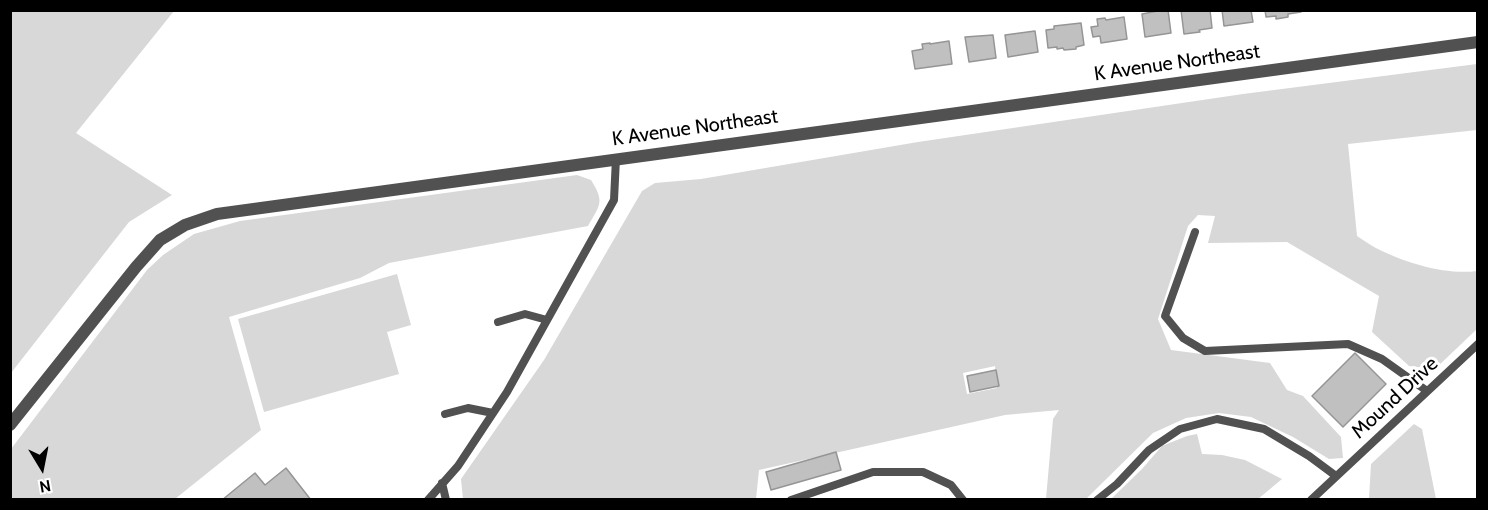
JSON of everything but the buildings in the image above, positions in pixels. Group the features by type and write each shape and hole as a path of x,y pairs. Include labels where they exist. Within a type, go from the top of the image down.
{"street":[{"name":"K Avenue Northeast","path":"10,425 160,240 185,225 217,213 1478,42"}],"lane":[{"path":"428,500 458,466 507,392 614,200 616,158"},
{"path":"1195,232 1165,316 1184,338 1205,351 1348,344 1382,359 1427,391"},
{"path":"498,321 525,314 547,320"},
{"name":"Mound Drive","path":"1311,500 1478,344"},
{"path":"445,414 468,408 493,413"},
{"path":"1097,500 1117,484 1149,450 1180,429 1217,419 1264,429 1309,456 1336,476"},
{"path":"791,500 873,472 923,472 951,485 963,500"},
{"path":"442,483 446,500"}],"shaded area":[{"path":"10,11 174,11 76,133 172,195 129,222 11,373"},
{"path":"1477,64 1477,130 1348,144 1357,236 1382,251 1416,264 1441,270 1477,271 1477,329 1435,369 1409,366 1372,332 1379,296 1287,242 1208,243 1215,216 1198,215 1188,226 1158,319 1171,350 1270,363 1287,390 1303,396 1341,437 1343,458 1329,459 1293,437 1251,417 1219,413 1186,418 1153,433 1086,499 1046,499 1053,419 1059,410 1005,415 759,470 756,499 463,499 461,479 544,360 642,191 655,183 701,179 918,142 1243,94","holes":["995,366 997,388 967,394 963,373"]},
{"path":"577,175 591,180 598,194 598,208 588,226 389,263 360,278 229,317 261,430 175,499 11,499 11,449 147,270 163,255 194,234 240,221"},
{"path":"397,274 411,325 387,332 399,374 264,412 238,319"},
{"path":"1414,424 1422,429 1436,499 1369,499 1371,464"},
{"path":"1197,434 1202,454 1245,460 1282,479 1258,499 1111,499 1162,446"}]}
